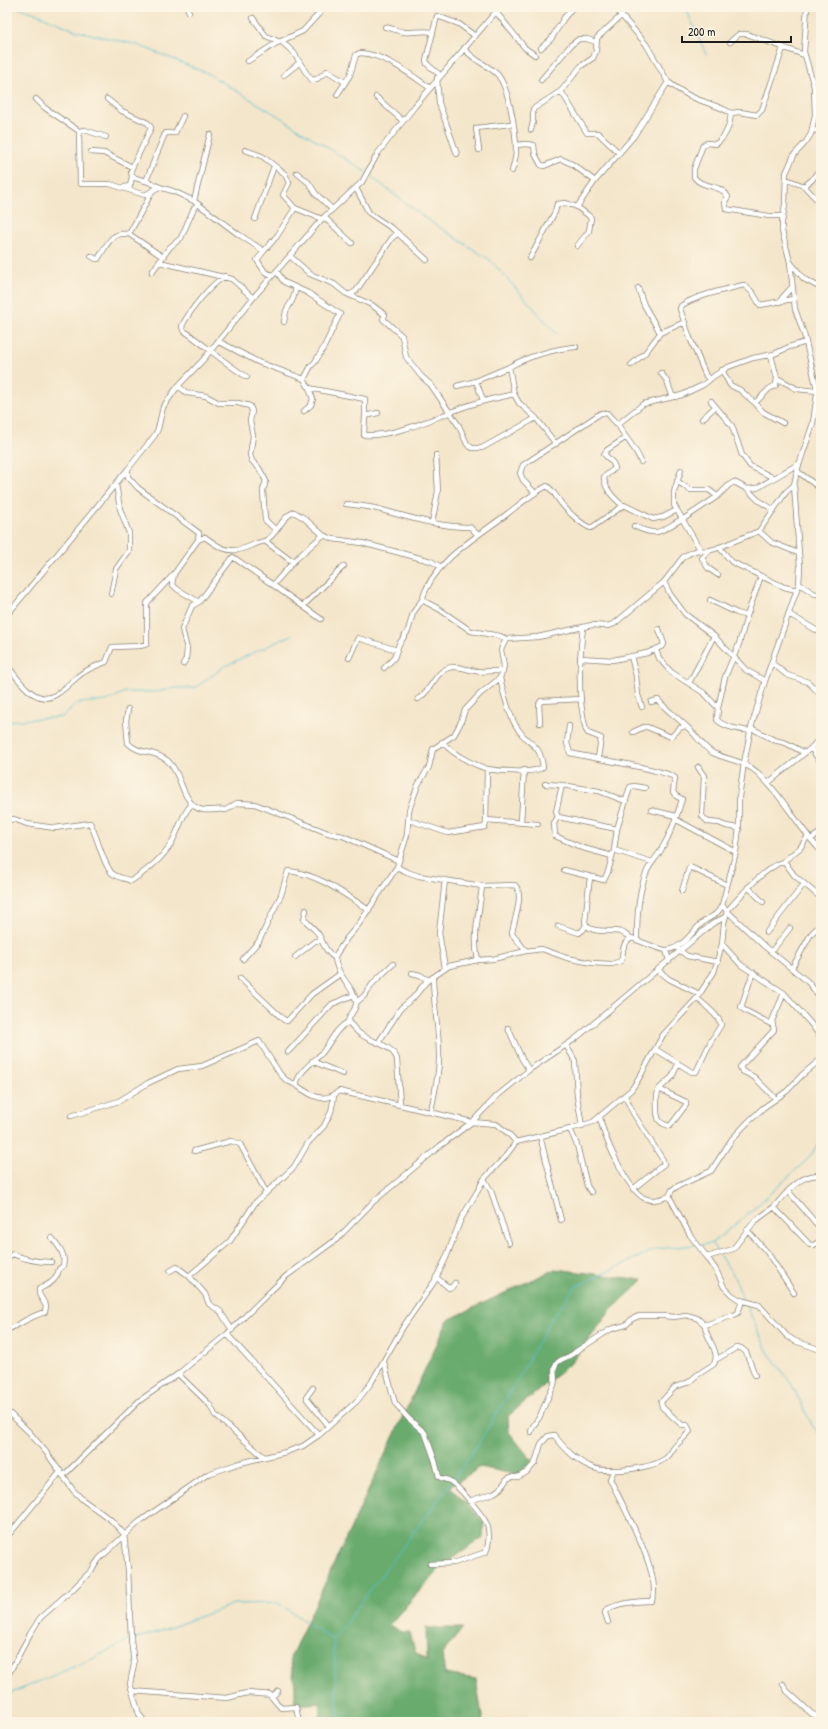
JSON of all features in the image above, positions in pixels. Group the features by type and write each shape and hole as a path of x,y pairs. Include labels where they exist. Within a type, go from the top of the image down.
{"street":[{"path":"248,61 303,31 325,7"},
{"path":"7,614 155,435 158,429 163,407 178,386 212,350 272,275 277,272 323,218 356,188 367,173 378,153 438,77 500,7"},
{"path":"541,48 551,39 573,7"},
{"path":"614,7 646,44 668,82 684,94 716,105 731,114 740,112 755,115 760,113 783,48"},
{"path":"586,925 594,930 622,932 634,939 666,950 677,946 690,938 703,922 716,916 722,905 736,852 739,828 739,797 751,730 764,681 772,663 782,629 789,614 799,584 800,567 794,485 819,400 806,342 797,318 793,300 790,262 782,231 786,179 789,164 794,155 806,142 812,130 815,115 814,87 804,55 807,7"},
{"path":"496,12 526,48 535,55"},
{"path":"531,130 533,122 533,109 561,91 581,66 593,58 596,51 597,38 622,15"},
{"path":"457,154 439,103 438,77 426,60 437,16 459,24 475,36"},
{"path":"252,18 266,36 281,42 294,53 312,80 317,79 326,71 346,82"},
{"path":"385,27 404,32 421,30 433,32"},
{"path":"730,42 739,34 747,34 804,55"},
{"path":"541,80 578,39 587,39 596,42"},
{"path":"464,48 471,56 496,73 507,91 516,145 516,158 512,171"},
{"path":"336,94 350,75 356,55 363,53 385,60 408,72 430,88"},
{"path":"284,75 300,63"},
{"path":"577,207 596,181 634,136 668,82"},
{"path":"561,91 587,133 598,134 619,153"},
{"path":"376,97 403,121"},
{"path":"36,99 44,108 79,131 85,130 106,137"},
{"path":"107,99 122,110 148,123 151,128 132,167 130,186 121,187"},
{"path":"731,114 728,130 720,141 716,144 707,143 703,145 694,169 694,177 699,182 719,188 726,193 728,197 725,201 726,209 769,216 783,216"},
{"path":"146,181 164,136 166,133 175,133 183,116"},
{"path":"479,150 476,128 512,123"},
{"path":"812,130 821,131"},
{"path":"79,131 81,184 103,183 145,195 154,189 161,188"},
{"path":"152,272 170,247 181,238 194,208 210,134"},
{"path":"516,145 534,145 541,165 544,166 561,159 572,164 596,181"},
{"path":"245,150 262,156 285,174 288,179 288,186 283,195 293,204 295,208 323,218 352,243"},
{"path":"90,152 104,153 132,167"},
{"path":"255,218 274,166"},
{"path":"804,186 812,180 816,174 821,172"},
{"path":"297,173 309,183 316,194 332,209"},
{"path":"132,177 146,181 161,188 173,190 196,203 264,251"},
{"path":"786,179 804,186 821,204"},
{"path":"356,188 369,213 398,233 427,260"},
{"path":"129,234 154,189"},
{"path":"530,258 555,212 557,204 566,203 577,207 591,218 589,231 577,246"},
{"path":"272,275 265,272 257,260 277,236 295,208"},
{"path":"349,295 356,291 392,238 398,233"},
{"path":"91,256 98,259 110,239 115,235 129,234 163,257"},
{"path":"290,256 310,274 334,284 344,293 372,305 385,315 383,320 402,334 406,357 421,376 431,385 459,426 467,444 472,448 482,448 536,418"},
{"path":"159,262 216,276 225,276 232,279 253,298"},
{"path":"790,262 804,279 821,288"},
{"path":"277,272 282,280 308,293 340,314 323,349 304,379"},
{"path":"225,276 219,280 196,306 182,326 183,330 212,350 225,363 247,377"},
{"path":"709,379 702,367 680,307 685,302 744,285 753,293 760,305 793,300"},
{"path":"780,302 792,287"},
{"path":"284,322 286,311 293,299 296,288"},
{"path":"638,288 644,305 656,327 661,332"},
{"path":"631,365 645,353 661,332 685,322"},
{"path":"218,341 258,362 304,379 313,399 311,405 304,411"},
{"path":"618,424 643,404 676,397 703,386 709,379 722,370 742,361 771,355 789,347 806,342"},
{"path":"457,386 509,367 517,362 555,350 576,347"},
{"path":"755,403 769,388 776,385 777,378 771,355"},
{"path":"509,367 514,394 519,404 536,418 556,444"},
{"path":"722,370 730,385 740,390 763,412 783,423"},
{"path":"661,373 667,381 672,395 676,397"},
{"path":"777,378 797,389 816,391"},
{"path":"476,380 483,400"},
{"path":"178,386 187,393 206,396 219,404 238,403 250,406 252,412 250,421 253,436 250,455 252,461 259,468 266,482 263,490 265,520 276,530"},
{"path":"309,388 365,399 364,435 378,436 450,413 483,400 514,394"},
{"path":"711,401 732,426 742,455 750,466 774,478"},
{"path":"702,419 715,407"},
{"path":"365,416 378,413"},
{"path":"535,493 523,480 520,473 523,465 601,413 607,414 618,424 625,438 635,449 641,462"},
{"path":"623,506 610,493 604,481 604,477 615,468 613,463 604,454 607,450 625,438"},
{"path":"432,524 438,491 436,455"},
{"path":"747,489 757,488 800,463"},
{"path":"7,665 28,690 37,696 48,698 56,695 82,673 106,662 112,647 140,646 147,644 147,603 174,574 198,540 199,533 138,488 128,477 128,469"},
{"path":"681,470 673,498 677,510 702,551"},
{"path":"796,474 805,478 821,489"},
{"path":"677,481 690,490 708,490 717,496"},
{"path":"634,526 652,534 663,530 717,496 734,482 747,489 758,500 774,510"},
{"path":"111,594 116,569 129,550 129,533 120,509 116,484"},
{"path":"422,600 439,609 470,631 500,636 506,639 538,637 583,628 614,624 664,582 683,557 693,551 709,551 759,531 786,492 794,485"},
{"path":"384,668 393,660 408,631 413,613 422,600 427,586 441,567 459,550 493,523 547,486 552,490 561,504 580,522 591,528 624,505 653,519 663,517 677,510"},
{"path":"346,504 376,508 432,524 470,527 478,535"},
{"path":"221,549 234,551 246,548 254,543 266,541 273,537 287,514 294,512 304,518 323,535 333,539 362,543 431,561 441,567"},
{"path":"759,531 771,542 798,553"},
{"path":"273,586 295,560 323,535"},
{"path":"198,540 205,537 321,619"},
{"path":"266,541 290,560 295,560"},
{"path":"719,547 732,562 784,587 797,590"},
{"path":"709,551 702,558 708,568 718,575"},
{"path":"183,664 186,659 187,649 182,629 192,606 199,602 233,557"},
{"path":"303,606 344,566"},
{"path":"174,574 172,584 177,590 199,602"},
{"path":"761,576 755,598 747,616 734,657 725,677 718,708 717,720 729,727 751,730 805,753"},
{"path":"664,582 670,594 685,614 714,636 746,670 764,681"},
{"path":"799,584 815,594 818,594 821,591"},
{"path":"710,600 737,613 747,616"},
{"path":"789,614 821,633"},
{"path":"583,628 580,658 580,699 586,730 588,733 601,738 598,758"},
{"path":"580,658 613,660 656,650 664,644 659,629"},
{"path":"689,684 714,636"},
{"path":"349,658 358,638 397,650"},
{"path":"335,958 348,938 370,910 397,867 407,835 409,810 418,785 429,767 431,751 435,746 454,735 458,730 465,710 480,694 500,678 503,672 502,650 506,639"},
{"path":"656,650 659,658 671,672 704,693 718,708"},
{"path":"631,656 636,676 638,695 642,707"},
{"path":"772,663 787,675 808,682 821,695"},
{"path":"418,699 427,692 431,684 443,671 448,668 456,667 475,671 498,670 503,672"},
{"path":"442,742 460,756 477,766 487,769 502,771 543,767 542,757 538,747 524,737 516,726 500,678"},
{"path":"540,723 539,704 541,701 580,699"},
{"path":"652,702 658,700 663,707 685,726 706,748 712,752 744,763 756,772 768,783 786,804 809,838 821,851"},
{"path":"128,709 126,721 128,743 136,750 154,752 170,762 194,806 204,811 218,808 226,810 238,803 255,804 328,833 343,836 399,861"},
{"path":"570,726 567,743 568,752 674,776 675,781 673,792 676,796 682,799 676,818 661,850 648,869 641,889 634,939"},
{"path":"633,732 644,726 671,737 680,728 685,726"},
{"path":"768,783 811,748 820,738"},
{"path":"811,748 821,763"},
{"path":"698,767 704,776 703,818 708,822 739,828"},
{"path":"409,820 448,833 484,826 486,820 487,769"},
{"path":"521,822 524,770"},
{"path":"545,784 599,791 625,801"},
{"path":"558,817 556,812 562,785"},
{"path":"564,870 604,880 608,872 614,850 617,829 625,801 632,786 645,788"},
{"path":"9,820 14,819 27,824 55,828 90,823 98,838 106,866 113,874 131,881 161,858 174,838 185,812 191,805 194,806"},
{"path":"651,810 676,818 736,852"},
{"path":"558,817 617,829"},
{"path":"558,817 554,823 555,836 582,848 612,856"},
{"path":"486,820 538,824"},
{"path":"7,1677 26,1640 40,1618 91,1571 99,1559 124,1534 155,1510 208,1474 240,1463 303,1446 319,1435 357,1402 371,1383 403,1327 436,1277 446,1258 461,1219 484,1179 505,1157 516,1142 570,1130 593,1122 625,1096 638,1080 663,1035 698,996 714,972 722,944 727,910 748,887 772,867 784,861 800,848 809,838 821,832"},
{"path":"614,850 652,862"},
{"path":"784,861 794,875 821,898"},
{"path":"397,867 419,876 482,886 512,885 517,887 519,890 518,904 512,934 526,951"},
{"path":"682,891 690,867 727,885"},
{"path":"243,959 259,941 281,895 288,871 306,875 330,885 370,910"},
{"path":"558,926 579,933 586,925 590,877"},
{"path":"445,880 439,933 446,968"},
{"path":"766,933 804,884"},
{"path":"478,960 476,951 477,925 482,886"},
{"path":"748,887 763,902"},
{"path":"722,905 771,952 792,968 816,991 821,998"},
{"path":"306,910 304,919 320,937 327,952 335,958 340,974 354,995 356,1002"},
{"path":"63,1476 139,1400 178,1374 232,1330 285,1277 337,1239 373,1202 440,1146 472,1122 497,1096 529,1070 575,1039 712,924 725,917"},
{"path":"792,968 811,934 821,924"},
{"path":"771,952 790,928"},
{"path":"378,1043 401,1008 413,998 430,978 446,968 468,961 493,959 526,951 542,949 567,958 592,963 612,964 621,961 625,942 634,939"},
{"path":"295,957 315,941 321,941"},
{"path":"722,944 741,965 784,993 812,1025 821,1038"},
{"path":"677,946 680,952 686,956 718,962"},
{"path":"666,950 669,961"},
{"path":"296,1085 306,1066 322,1053 336,1032 348,1022 356,1002 364,996 374,982 394,964"},
{"path":"655,1049 692,1072 696,1072 711,1041 721,1025 721,1022 698,996 669,979 658,970"},
{"path":"752,972 741,1007 771,1024 774,1030 740,1067 742,1071 754,1077 776,1099"},
{"path":"412,973 430,978"},
{"path":"240,978 284,1020 287,1021 312,994 340,974"},
{"path":"430,978 439,1034 440,1056 431,1112"},
{"path":"816,991 821,987"},
{"path":"771,1024 774,1015 780,1006 784,993"},
{"path":"288,1052 332,1004 354,995"},
{"path":"348,1022 359,1033 395,1054 397,1059 400,1105"},
{"path":"508,1028 522,1059 529,1070"},
{"path":"71,1116 119,1101 148,1083 178,1069 202,1066 259,1041 280,1074 286,1080 311,1096 321,1098 334,1096 339,1092 472,1122 496,1124 508,1133 516,1142"},
{"path":"566,1045 575,1061 577,1096 582,1126"},
{"path":"600,1117 601,1125 612,1152 633,1189 644,1198 654,1200 668,1196 676,1187 711,1171 732,1139 763,1108 786,1091 813,1064 821,1059"},
{"path":"312,1061 342,1074"},
{"path":"659,1089 686,1102 686,1105 670,1126 661,1123 658,1119 657,1094 659,1089 672,1077 678,1064"},
{"path":"189,1276 230,1241 255,1203 294,1167 308,1143 324,1126 331,1112 334,1096"},
{"path":"625,1096 633,1113 663,1160 664,1164 633,1189"},
{"path":"570,1130 577,1145 587,1186 591,1192"},
{"path":"540,1136 561,1220"},
{"path":"194,1151 231,1141 240,1144 266,1192"},
{"path":"707,1257 733,1249 754,1222 774,1207 798,1182 807,1176 821,1176"},
{"path":"484,1179 492,1191 509,1243"},
{"path":"788,1191 821,1229"},
{"path":"668,1196 690,1235 716,1270 724,1287 732,1295 742,1300 759,1305 787,1336 795,1341 821,1350"},
{"path":"774,1207 810,1245 814,1246 821,1240"},
{"path":"747,1230 767,1252 794,1293"},
{"path":"7,1330 22,1323 30,1317 45,1312 46,1306 39,1294 39,1288 54,1280 58,1276 59,1269 63,1266 65,1260 62,1251 52,1238"},
{"path":"7,1258 13,1254 24,1259 38,1262 51,1262"},
{"path":"170,1271 177,1267 189,1276 205,1294 209,1304 220,1311 232,1330"},
{"path":"436,1277 449,1288 452,1288 455,1283"},
{"path":"705,1325 734,1315 738,1312 742,1300"},
{"path":"531,1432 534,1423 539,1417 550,1395 555,1378 555,1366 559,1360 570,1357 575,1352 611,1329 626,1325 632,1319 640,1316 674,1317 686,1315 697,1318 705,1325 705,1330 717,1355 717,1359"},
{"path":"227,1334 319,1435"},
{"path":"469,1501 494,1493 501,1488 507,1479 511,1477 518,1477 527,1472 536,1463 541,1444 548,1436 554,1436 570,1454 592,1468 600,1470 643,1467 666,1459 690,1430 687,1425 682,1425 662,1407 661,1402 675,1387 689,1382 697,1374 714,1364 717,1359 736,1348 741,1348 746,1352 755,1375"},
{"path":"384,1362 394,1402 408,1418 425,1433 439,1477 448,1480 484,1517 488,1526 488,1548 486,1552 454,1563 430,1564"},
{"path":"178,1374 210,1405 215,1415 264,1457"},
{"path":"313,1388 307,1396 307,1399 329,1426"},
{"path":"7,1411 29,1432 83,1500 111,1520 124,1534 134,1664 131,1688 139,1714 145,1722"},
{"path":"608,1622 605,1613 609,1608 631,1603 651,1601 654,1598 653,1575 648,1558 632,1521 610,1479 614,1470"},
{"path":"7,1537 61,1471"},
{"path":"783,1684 788,1691 812,1714 821,1717"},
{"path":"131,1688 133,1691 227,1698 247,1693 274,1695 278,1692"},
{"path":"269,1694 281,1708 296,1707 299,1722"}],"green space":[{"path":"555,1269 643,1280 611,1310 572,1362 508,1416 509,1432 532,1461 518,1475 480,1467 450,1487 484,1522 483,1537 440,1568 389,1625 401,1632 410,1632 415,1652 427,1660 426,1628 463,1628 442,1654 445,1674 476,1679 483,1722 448,1722 434,1720 405,1722 325,1722 320,1715 320,1703 295,1705 295,1686 290,1658 448,1320"}],"waterway":[{"path":"14,7 30,11 77,31 138,45 207,73 366,172"},
{"path":"685,7 706,54"},
{"path":"368,174 425,218 490,260 557,334"},
{"path":"7,721 62,717 78,703 107,701 125,692 156,692 176,688 195,688 225,666 292,635"},
{"path":"700,1245 712,1243 748,1214 810,1157 821,1138"},
{"path":"712,1244 717,1251"},
{"path":"452,1481 473,1452 518,1379 548,1324 575,1287 656,1249 695,1245"},
{"path":"720,1256 734,1276 743,1299"},
{"path":"745,1303 768,1352 791,1383 812,1425 821,1436"},
{"path":"339,1722 333,1640 450,1484"},
{"path":"134,1639 158,1632 234,1604 278,1603 333,1640"},
{"path":"7,1695 92,1659 129,1640"}]}
